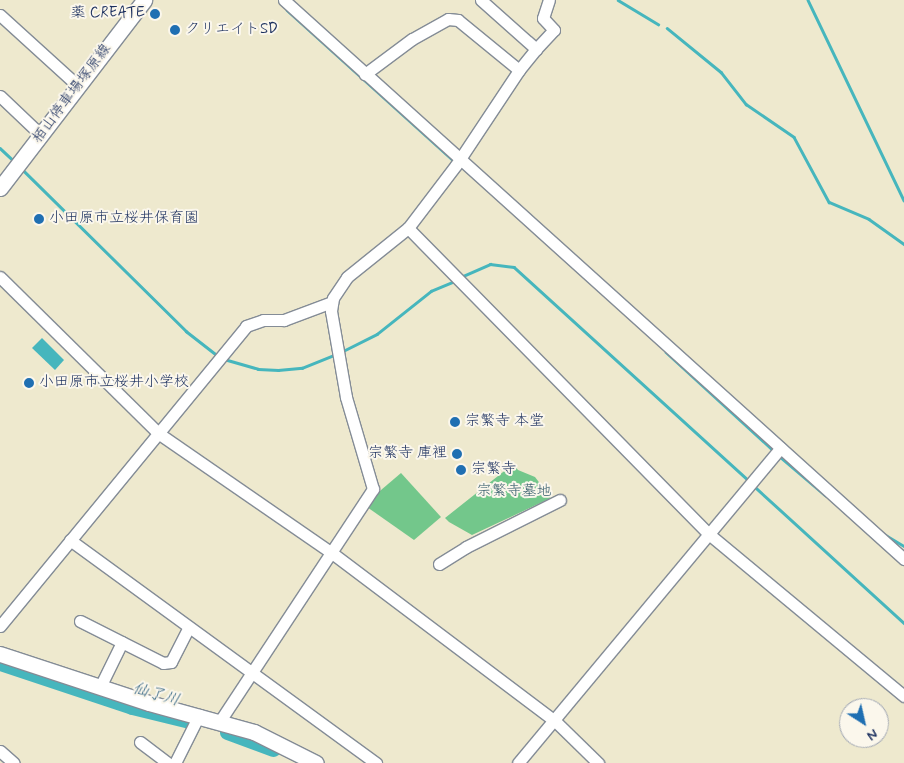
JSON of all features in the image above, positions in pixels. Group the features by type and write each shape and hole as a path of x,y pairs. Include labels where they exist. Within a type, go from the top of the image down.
{"main road":[{"name":"栢山停車場塚原線","path":"0,188 144,0"},
{"path":"2,658 100,687 198,720 220,722 268,738 316,763"}],"street":[{"path":"284,0 458,160 715,388 777,452 873,530 904,558"},
{"path":"481,0 536,49"},
{"path":"220,722 251,672 373,489 346,397 340,353 331,312 332,302 347,277 408,228 458,160 519,70 554,30 543,18 549,0"},
{"path":"0,15 78,86"},
{"path":"365,74 412,39 448,19 458,20 519,70"},
{"path":"0,96 41,135"},
{"path":"408,228 710,535 904,696"},
{"path":"0,277 158,433 332,553 554,720 598,763"},
{"path":"0,626 246,326 263,320 284,320 332,302"},
{"path":"518,763 710,535 777,452"},
{"path":"439,564 466,546 560,500"},
{"path":"70,540 189,627 209,635 251,672 376,763"},
{"path":"80,621 164,664 171,662 189,627"},
{"path":"100,687 122,642"},
{"path":"175,763 198,720"},
{"path":"140,742 168,763"},
{"path":"0,751 14,763"}],"green space":[{"name":"宗繁寺墓地","path":"513,464 518,470 535,477 551,498 472,535 445,518"},
{"path":"401,473 441,517 414,540 367,507 374,496"}],"water":[{"path":"42,338 64,360 55,370 32,348"}],"waterway":[{"path":"618,0 658,24"},
{"path":"808,0 904,200"},
{"path":"287,10 454,161"},
{"path":"667,28 721,72 746,104 794,137 829,202 869,219 904,244"},
{"path":"0,148 15,162"},
{"path":"22,169 186,331 217,355"},
{"path":"461,277 490,264 514,267 748,480"},
{"path":"341,352 377,334 431,291 454,281"},
{"path":"666,352 774,451"},
{"path":"224,359 258,369 278,370 302,368 336,354"},
{"path":"778,455 825,495"},
{"path":"754,486 904,623"},
{"path":"884,534 904,546"},
{"name":"仙了川","path":"0,663 132,707 190,721"},
{"name":"仙了川","path":"227,732 273,749"}],"place":[{"name":"薬 CREATE","path":"155,14"},
{"name":"クリエイトSD","path":"175,30"},
{"name":"小田原市立桜井保育園","path":"39,219"},
{"name":"小田原市立桜井小学校","path":"29,383"},
{"name":"宗繁寺 本堂","path":"455,422"},
{"name":"宗繁寺 庫裡","path":"457,454"},
{"name":"宗繁寺","path":"461,470"}]}
